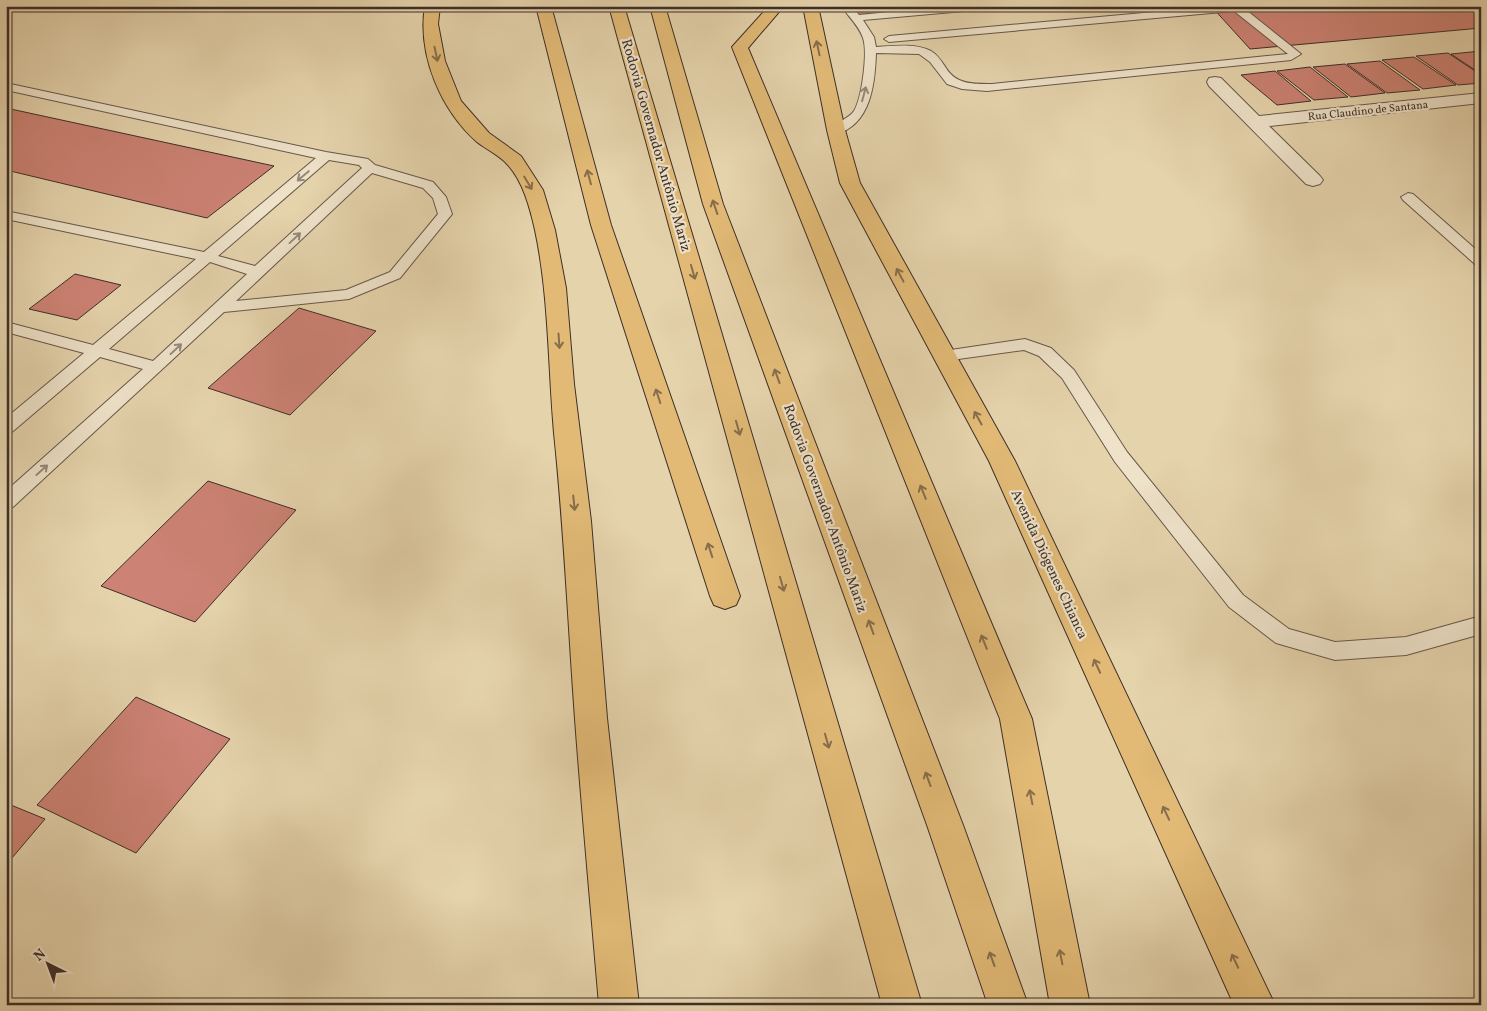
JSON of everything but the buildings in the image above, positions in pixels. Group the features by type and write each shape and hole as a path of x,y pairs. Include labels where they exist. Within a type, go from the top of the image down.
{"main road":[{"path":"433,6 430,24 437,61 453,104 483,137 514,160 533,190 545,230 555,288 562,384 576,521 590,708 619,1005"},
{"path":"543,6 601,224 725,596"},
{"name":"Rodovia Governador Antônio Mariz","path":"616,6 902,1005"},
{"name":"Rodovia Governador Antônio Mariz","path":"657,6 713,204 945,824 1008,1005"},
{"path":"777,6 740,47 1016,719 1070,1005"},
{"name":"Avenida Diógenes Chianca","path":"810,6 836,130 850,183 1002,461 1255,1005"}],"street":[{"path":"1215,82 1313,180"},
{"name":"Rua Claudino de Santana","path":"1256,122 1481,98"},
{"path":"1463,100 1481,113"}],"lane":[{"path":"836,130 858,114 866,87 870,46 856,18 846,6"},
{"path":"856,18 987,6"},
{"path":"1235,7 1295,54 1291,57 992,87 958,84 947,78 936,60 927,53 870,46 1235,7"},
{"path":"6,86 326,156 363,162 370,168 428,185 440,197 445,214 395,275 350,294 219,308"},
{"path":"6,428 326,156"},
{"path":"6,502 156,367 370,168"},
{"path":"1408,197 1481,262"},
{"path":"6,215 207,257 258,272"},
{"path":"6,326 156,367"},
{"path":"944,356 1025,344 1045,352 1068,374 1121,457 1236,601 1283,638 1335,650 1344,650 1406,646 1481,626"}]}
